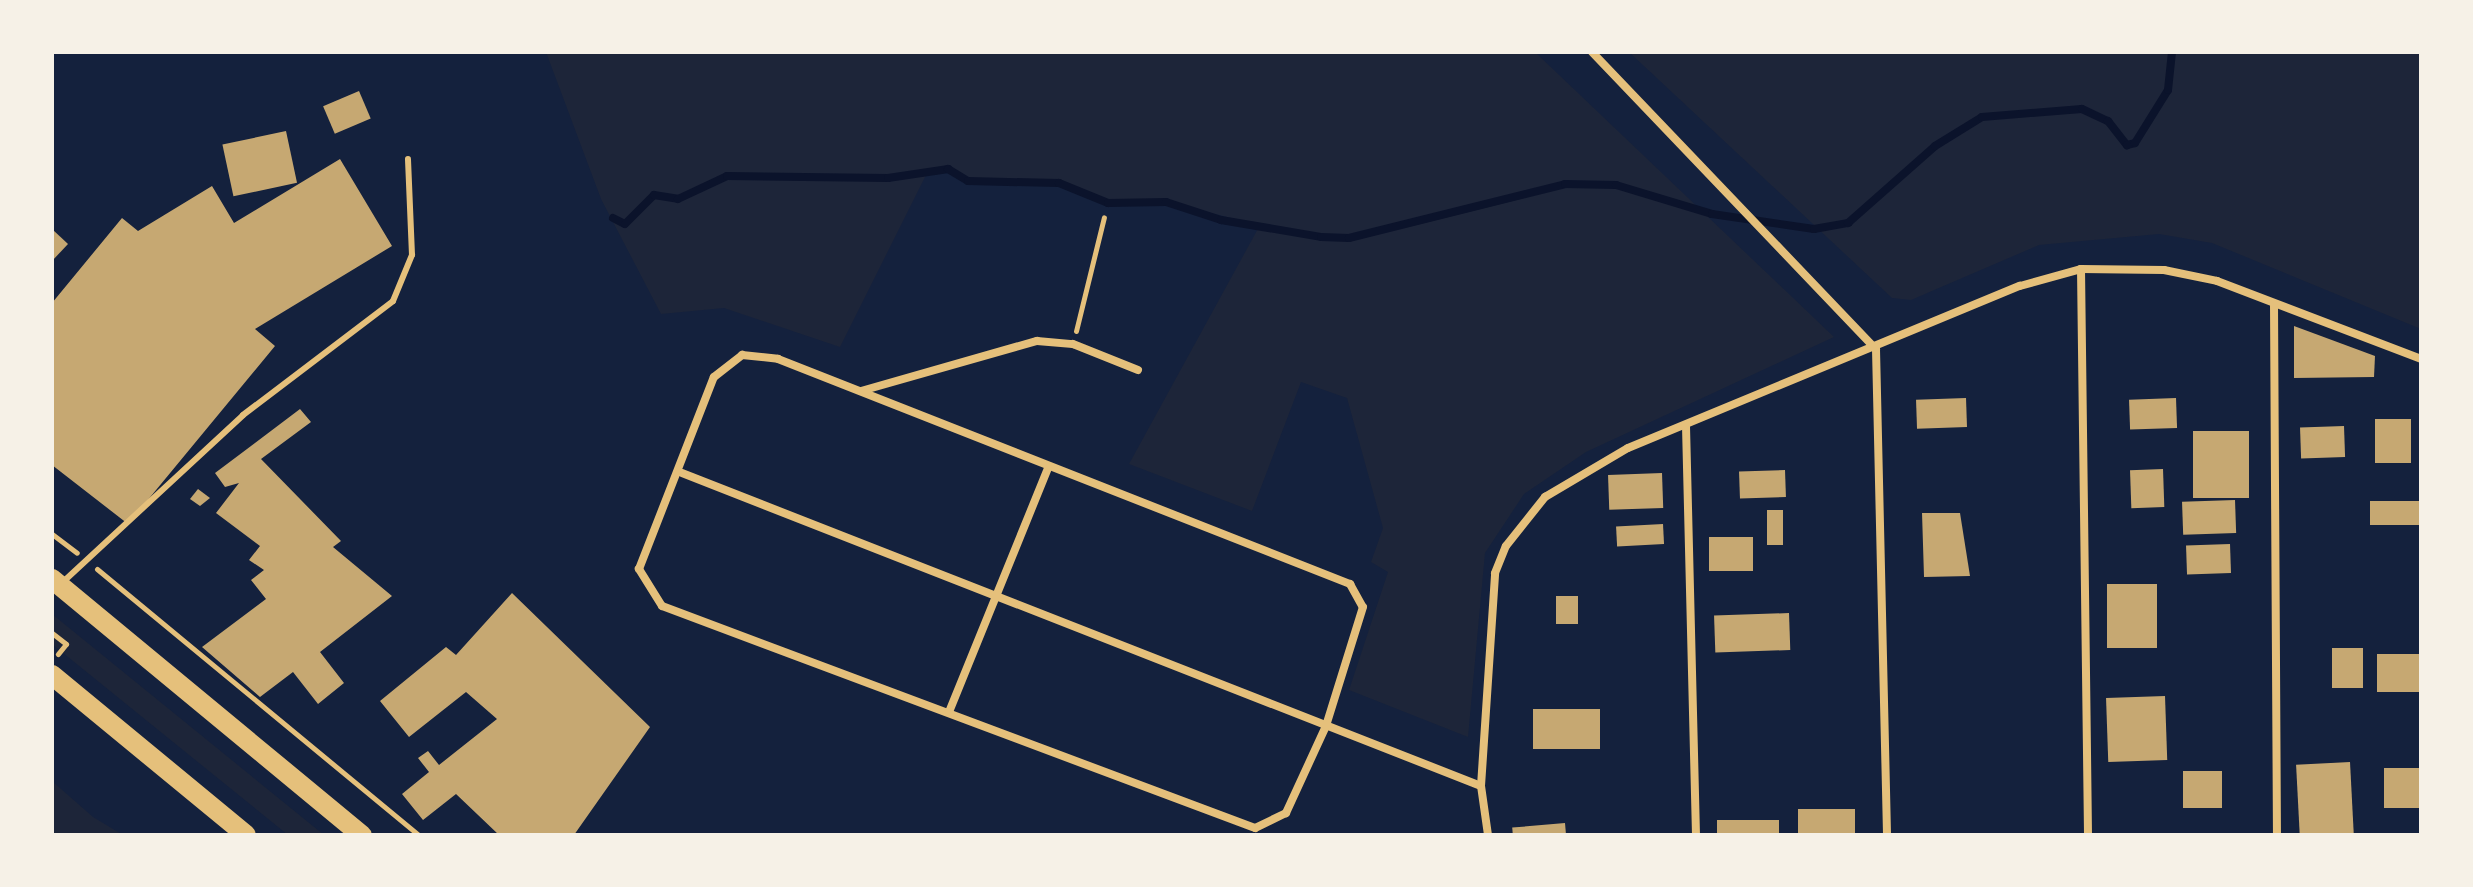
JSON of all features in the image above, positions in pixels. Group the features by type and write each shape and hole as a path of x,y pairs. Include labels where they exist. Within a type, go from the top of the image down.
{"main road":[{"path":"56,582 362,835"},
{"path":"52,675 246,835"}],"street":[{"path":"1592,52 1876,349 1887,835"},
{"path":"2081,269 2088,835"},
{"path":"1488,835 1481,786 1495,573 1506,546 1545,497 1580,473 2020,286 2081,269 2164,270 2274,304 2421,359"},
{"path":"2274,304 2277,835"},
{"path":"861,391 945,372 1018,344 1073,344 1138,370"},
{"path":"742,355 754,355 861,391 1048,468 1350,584 1363,607 1326,726 1286,813 1255,828 662,606 639,569 682,473 714,377 742,355"},
{"path":"1686,426 1696,835"},
{"path":"949,712 1001,593 1048,468"},
{"path":"682,473 1001,593 1481,786"}],"lane":[{"path":"56,582 90,563 243,415 393,301 412,255 408,159"}],"path":[{"path":"1073,344 1104,217"},
{"path":"52,534 419,835"},
{"path":"52,633 66,644 52,660"}],"shaded area":[{"path":"546,52 1535,52 1834,337 1586,452 1524,494 1485,553 1468,737 1349,690 1388,572 1371,562 1383,528 1347,398 1301,382 1252,511 1129,464 1260,225 1166,202 1108,203 1059,183 968,181 948,169 929,169 840,347 724,308 661,314 601,199"},
{"path":"1629,52 2421,52 2421,329 2212,243 2159,234 2039,245 1911,300 1892,298"},
{"path":"52,614 324,835 288,835 52,644"},
{"path":"52,781 93,817 123,835 52,835"}],"building":[{"path":"359,91 371,119 335,134 323,106"},
{"path":"286,131 297,183 233,196 222,145"},
{"path":"340,159 392,246 255,329 275,346 128,524 52,465 52,303 122,218 138,231 212,186 234,223"},
{"path":"52,229 68,244 52,261"},
{"path":"2294,326 2375,356 2374,377 2294,378"},
{"path":"1966,398 1967,427 1917,429 1916,400"},
{"path":"2176,398 2177,428 2130,430 2129,400"},
{"path":"300,409 311,422 261,459 341,541 333,547 392,596 320,652 344,683 318,704 293,672 260,697 202,647 266,599 251,580 264,570 249,560 260,546 216,513 239,483 225,487 215,473"},
{"path":"2375,419 2411,419 2411,463 2375,463"},
{"path":"2344,426 2345,457 2301,459 2300,428"},
{"path":"2193,431 2249,431 2249,498 2193,498"},
{"path":"2163,469 2164,507 2131,508 2130,470"},
{"path":"1785,470 1786,497 1740,499 1739,472"},
{"path":"1662,473 1663,508 1609,510 1608,475"},
{"path":"198,489 210,498 200,506 190,499"},
{"path":"2235,500 2236,533 2183,535 2182,502"},
{"path":"2370,501 2421,501 2421,525 2370,525"},
{"path":"1767,510 1783,510 1783,545 1767,545"},
{"path":"1922,513 1960,513 1970,576 1924,577"},
{"path":"1663,524 1664,544 1617,546 1616,526"},
{"path":"1709,537 1753,537 1753,571 1709,571"},
{"path":"2230,544 2231,573 2187,575 2186,546"},
{"path":"2107,584 2157,584 2157,648 2107,648"},
{"path":"512,593 650,727 574,835 499,835 456,794 423,820 402,794 429,772 418,758 428,751 439,765 497,719 466,692 409,737 380,701 446,647 456,655"},
{"path":"1556,596 1578,596 1578,624 1556,624"},
{"path":"1789,613 1790,650 1715,653 1714,616"},
{"path":"2332,648 2363,648 2363,688 2332,688"},
{"path":"2377,654 2421,654 2421,692 2377,692"},
{"path":"2165,696 2167,760 2108,762 2106,698"},
{"path":"1533,709 1600,709 1600,749 1533,749"},
{"path":"2350,762 2354,835 2300,835 2296,765"},
{"path":"2384,768 2421,768 2421,808 2384,808"},
{"path":"2183,771 2222,771 2222,808 2183,808"},
{"path":"1798,809 1855,809 1855,835 1798,835"},
{"path":"1717,820 1779,820 1779,835 1717,835"},
{"path":"1565,823 1566,835 1513,835 1512,828"}],"waterway":[{"path":"613,218 625,224 654,195 678,199 727,176 888,178 948,169 968,181 1059,183 1108,203 1166,202 1221,220 1321,237 1349,238 1565,184 1616,185 1712,214 1814,229 1848,223 1935,146 1982,117 2082,109 2108,121 2127,145 2135,143 2168,90 2172,52"}]}
